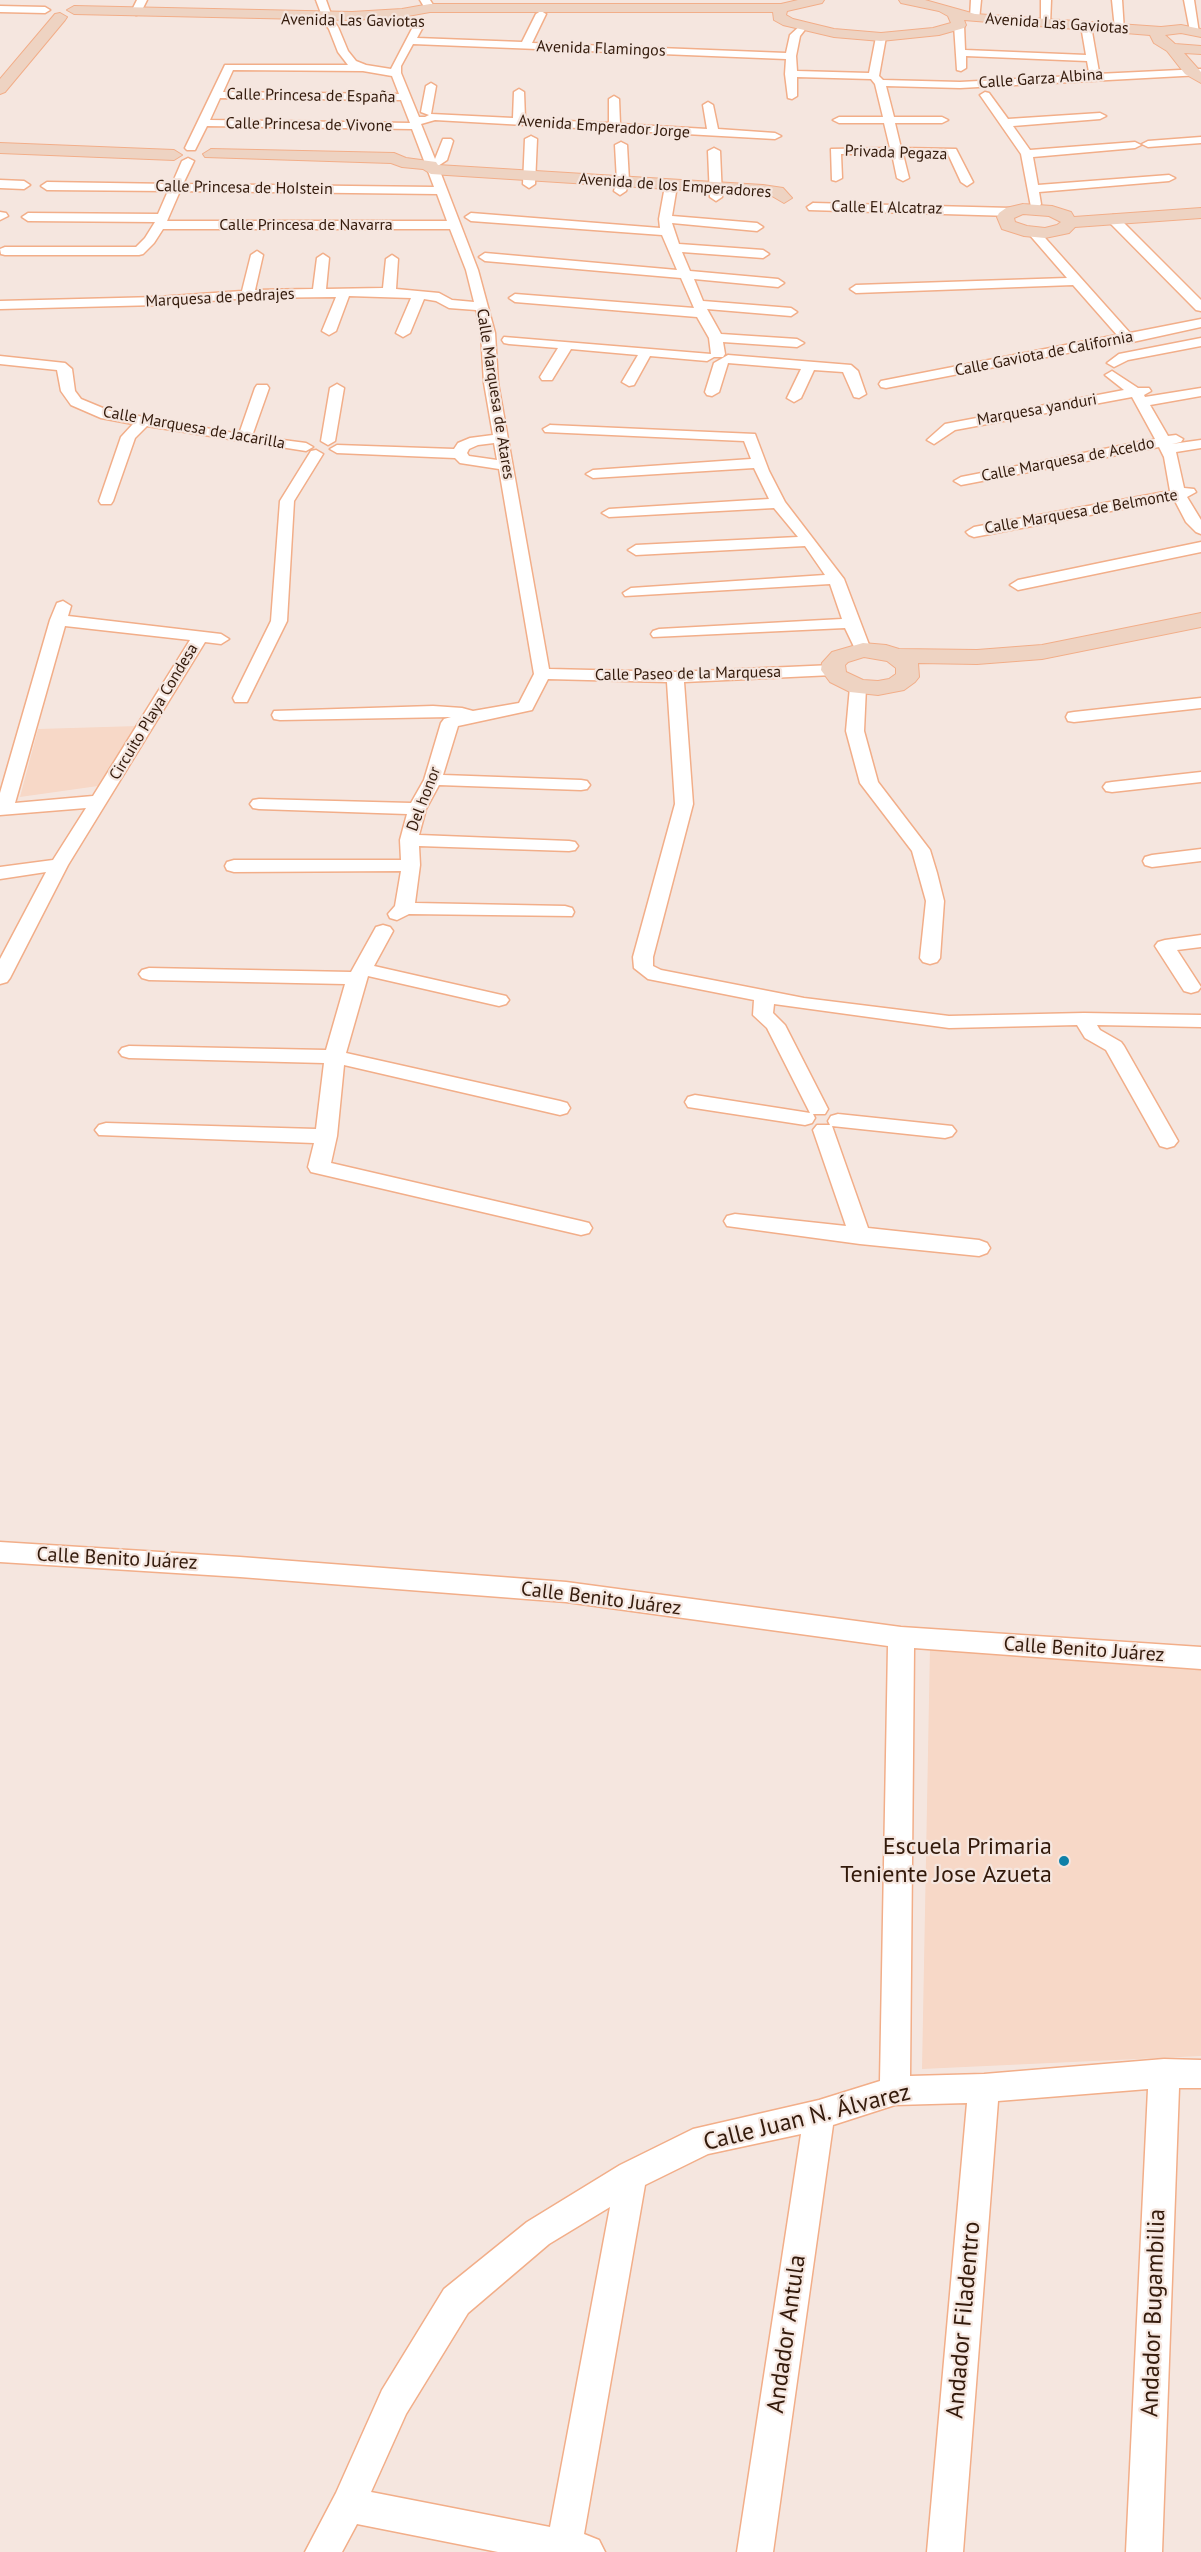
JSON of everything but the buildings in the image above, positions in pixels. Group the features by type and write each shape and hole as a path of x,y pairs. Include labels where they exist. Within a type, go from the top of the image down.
{"street":[{"name":"Avenida Las Gaviotas","path":"402,18 427,4 464,13 757,15 780,13 817,0"},
{"name":"Avenida Las Gaviotas","path":"906,0 943,8 958,25 1120,29 1200,52"},
{"path":"975,18 976,0"},
{"path":"1046,0 1046,23"},
{"path":"1117,0 1120,29"},
{"path":"1198,29 1189,2 1201,4"},
{"name":"Avenida Las Gaviotas","path":"56,11 220,16 328,15 402,18 419,25 464,13 591,4 763,4 802,27 834,33 881,37 934,32 975,18 1046,23 1163,40 1181,29 1198,29"},
{"name":"Avenida Las Gaviotas","path":"56,11 139,6 220,16"},
{"path":"0,9 56,11"},
{"path":"0,67 56,11"},
{"path":"0,88 56,11"},
{"path":"525,46 541,14"},
{"path":"328,15 343,52 352,63 363,68"},
{"path":"5,251 139,251 150,240 160,222 176,188 184,155 229,67 363,68 396,73 396,66 419,25"},
{"path":"958,25 961,53 960,85"},
{"path":"792,96 791,56 795,35 802,27"},
{"path":"1087,29 1094,76"},
{"path":"881,37 877,79 903,178"},
{"path":"1163,40 1198,75"},
{"name":"Avenida Flamingos","path":"410,41 791,56"},
{"path":"961,53 1092,58"},
{"name":"Calle Marquesa de Atares","path":"396,73 478,289 488,333 491,383 500,438 542,674"},
{"name":"Calle Garza Albina","path":"790,74 960,85 1094,76 1198,75"},
{"path":"1085,88 1198,75"},
{"path":"430,115 431,86"},
{"path":"1035,208 1027,154 985,95 1069,90"},
{"path":"519,92 519,121"},
{"name":"Calle Princesa de España","path":"216,95 406,97"},
{"path":"614,99 615,127"},
{"path":"708,105 713,133"},
{"name":"Avenida Emperador Jorge","path":"414,120 428,120 430,115 775,136"},
{"path":"1005,123 1100,116"},
{"name":"Calle Princesa de Vivone","path":"202,123 414,120"},
{"path":"839,120 942,120"},
{"path":"530,180 531,139"},
{"path":"1148,144 1201,140"},
{"path":"432,171 441,160 447,141"},
{"path":"621,145 621,186"},
{"path":"1027,154 1135,145"},
{"name":"Avenida de los Emperadores","path":"0,148 184,155 206,159 212,154 394,158 432,171 716,193"},
{"path":"714,151 716,193"},
{"name":"Privada Pegaza","path":"836,178 835,151 952,152 967,182"},
{"name":"Calle Princesa de HoIstein","path":"47,186 176,188 432,171"},
{"path":"1033,189 1169,178"},
{"path":"0,184 24,185"},
{"path":"670,190 666,226 701,309 716,338 719,358 712,392"},
{"name":"Calle El Alcatraz","path":"813,207 960,209 1008,214"},
{"path":"1070,222 1060,213 1035,208 1008,214 1008,225 1034,233 1063,230 1070,222 1201,213"},
{"name":"Calle Princesa de Navarra","path":"28,217 160,222 453,225"},
{"path":"471,217 666,226 757,227"},
{"path":"1113,219 1201,307"},
{"path":"1034,233 1128,339"},
{"path":"676,248 763,254"},
{"path":"248,294 256,255"},
{"path":"485,256 778,282"},
{"path":"319,292 323,258"},
{"path":"389,292 393,259"},
{"path":"856,290 1076,281"},
{"path":"439,297 459,290 478,289"},
{"name":"Marquesa de pedrajes","path":"0,305 158,301 248,294 319,292 389,292 439,297"},
{"path":"329,331 344,292"},
{"path":"403,333 419,295"},
{"path":"439,297 449,304 482,307"},
{"path":"515,298 791,312"},
{"name":"Calle Gaviota de California","path":"886,384 1128,339 1201,323"},
{"path":"716,338 797,343"},
{"path":"509,340 849,369 859,394"},
{"name":"Calle Gaviota de California","path":"1143,396 1110,369 1124,357 1201,342"},
{"path":"547,377 566,346"},
{"path":"629,382 646,352"},
{"name":"Calle Marquesa de Jacarilla","path":"0,360 60,366 65,369 68,391 76,402 106,415 311,451"},
{"path":"794,398 809,365"},
{"path":"244,439 262,388"},
{"path":"332,445 337,388"},
{"name":"Marquesa yanduri","path":"934,440 950,427 968,423 1143,396 1201,392"},
{"path":"1143,396 1172,444 1171,457 1201,529"},
{"path":"106,501 128,438 144,421"},
{"path":"550,429 750,437 759,463 778,503 836,579 863,650"},
{"path":"459,454 463,446 475,441 500,438"},
{"path":"242,698 279,621 287,501 311,451 310,443 459,454 465,460 506,466"},
{"name":"Calle Marquesa de Aceldo","path":"961,482 1172,444 1201,444"},
{"path":"593,474 759,463"},
{"path":"609,513 778,503"},
{"name":"Calle Marquesa de Belmonte","path":"974,532 1191,503"},
{"path":"636,550 809,541"},
{"path":"1018,585 1201,547"},
{"path":"631,593 836,579"},
{"name":"Circuito Playa Condesa","path":"0,978 59,866 100,801 200,637 60,613 2,810 100,801"},
{"path":"902,661 1042,652 1201,620"},
{"path":"659,634 851,623"},
{"path":"902,661 907,677 896,685 878,688 858,687 846,683 833,670 834,663 840,657 863,650 886,652 902,661 987,664 1051,659 1201,626"},
{"path":"200,637 221,639"},
{"name":"Calle Paseo de la Marquesa","path":"542,674 675,677 833,670"},
{"name":"Del honor","path":"401,911 411,865 409,840 417,809 433,780 450,723 526,706 542,674"},
{"path":"675,677 684,804 643,957 644,968 655,975 764,997 949,1022 1084,1019 1201,1021"},
{"path":"858,687 855,731 869,783 921,850 930,882 935,901 930,958"},
{"path":"1074,717 1201,703"},
{"path":"280,715 433,711 462,713 471,717"},
{"path":"1112,787 1201,777"},
{"path":"433,780 581,785"},
{"path":"259,804 417,809"},
{"path":"409,840 569,846"},
{"path":"1152,861 1201,855"},
{"path":"234,866 411,865"},
{"path":"0,873 59,866"},
{"path":"565,912 401,911 379,916 374,922 376,927 383,931 359,974 345,1016 336,1057 326,1136 319,1167 582,1228"},
{"path":"0,939 23,936"},
{"path":"1191,987 1165,946 1201,941"},
{"path":"149,974 359,974 499,1000"},
{"path":"764,997 763,1015 775,1025 812,1114 807,1124 814,1129 831,1126 945,1131"},
{"path":"775,1025 797,1019 804,1004"},
{"path":"1084,1019 1092,1034 1114,1046"},
{"path":"1114,1020 1114,1046 1167,1141"},
{"path":"129,1052 336,1057 560,1108"},
{"path":"695,1102 812,1114"},
{"path":"831,1126 860,1236"},
{"path":"106,1130 326,1136"},
{"path":"735,1221 979,1248"},
{"name":"Calle Benito Juárez","path":"0,1552 240,1567 567,1592 902,1637 1201,1658"},
{"path":"895,2091 902,1637"},
{"name":"Calle Juan N. Álvarez","path":"323,2552 348,2505 394,2402 456,2301 538,2233 631,2176 704,2140 819,2115 895,2091 984,2088 1164,2073 1201,2074"},
{"name":"Andador Bugambilia","path":"1144,2552 1164,2073"},
{"name":"Andador Filadentro","path":"945,2552 984,2088"},
{"name":"Andador Antula","path":"755,2552 819,2115"},
{"path":"348,2505 571,2551 631,2176"}],"shaded area":[{"path":"138,726 98,786 20,797 38,729"},
{"name":"Escuela Primaria Teniente Jose Azueta","path":"930,1646 1201,1665 1201,2056 922,2069"}],"place":[{"name":"Escuela Primaria Teniente Jose Azueta","path":"1064,1861"}]}
